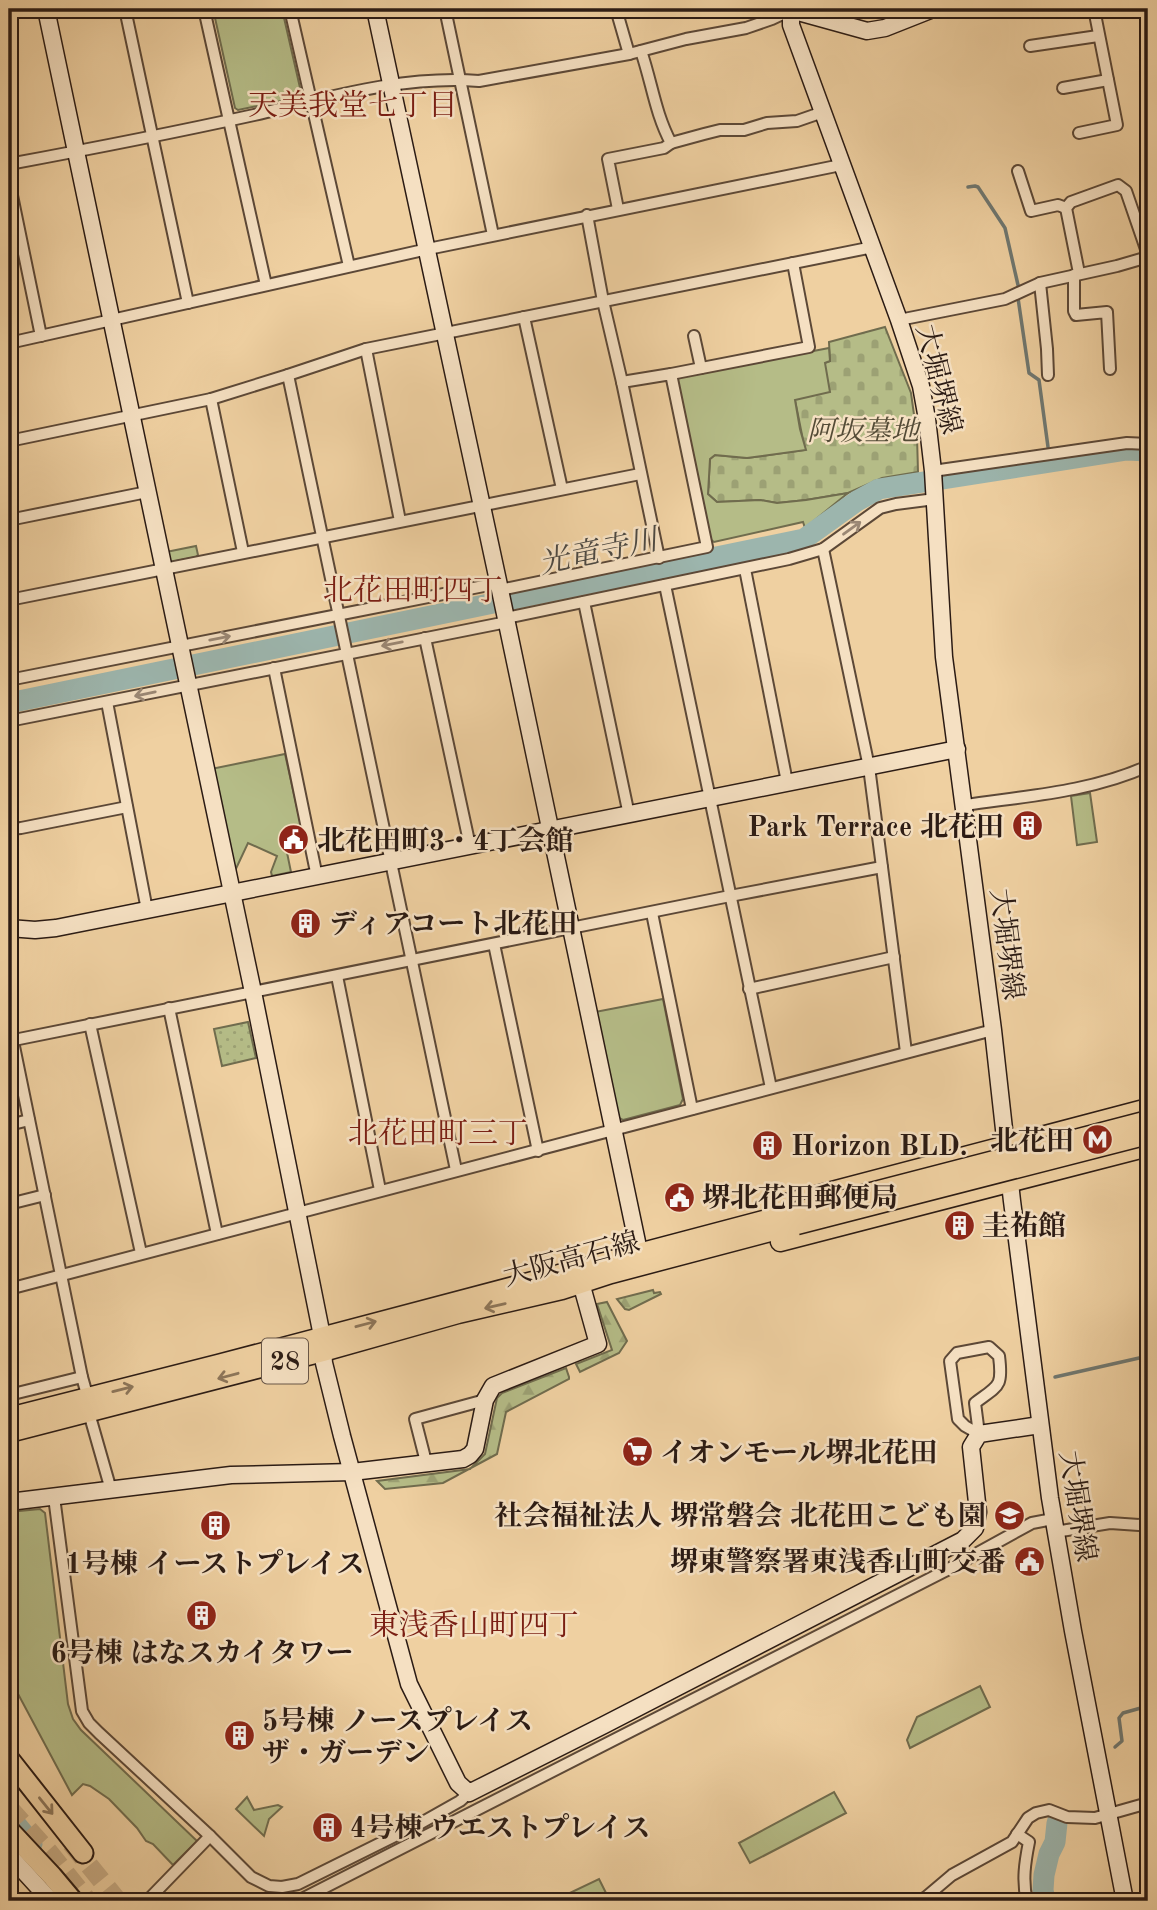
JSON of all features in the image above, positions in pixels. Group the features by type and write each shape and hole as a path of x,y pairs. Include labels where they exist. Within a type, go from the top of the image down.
{"highway":[{"path":"9,1759 83,1853"},
{"path":"9,1830 73,1901"}],"main road":[{"path":"558,1283 636,1242 1148,1108"},
{"name":"大阪高石線","path":"9,1433 89,1406 558,1283 1148,1120"},
{"name":"大阪高石線","path":"796,1218 1148,1135"},
{"path":"558,1283 583,1290 653,1275 1148,1147"},
{"name":"大阪高石線","path":"9,1417 89,1406"}],"street":[{"path":"46,9 253,992 322,1344 352,1472 409,1684 458,1783 469,1793"},
{"path":"125,9 188,303"},
{"path":"205,9 266,285"},
{"path":"290,9 349,266"},
{"path":"375,9 428,248 636,1242"},
{"path":"445,9 493,235"},
{"path":"616,9 635,53 648,69 661,124 671,143"},
{"path":"9,164 392,84 460,79 478,81 635,53 686,39 747,28 790,9 867,31 884,28 933,9"},
{"name":"大堀堺線","path":"790,9 791,26 900,320 921,386 927,419 934,483 944,657 965,805 1040,1425 1054,1525 1125,1901"},
{"path":"1079,133 1117,125 1094,9"},
{"path":"1030,46 1098,36"},
{"path":"1063,88 1108,80"},
{"path":"618,209 608,159 664,148 671,143 720,130 744,130 767,123 797,121 822,113"},
{"path":"9,343 428,248 841,165"},
{"path":"1018,171 1031,211 1058,205 1066,208"},
{"path":"9,181 41,335"},
{"path":"900,320 1005,299 1040,283 1076,274 1117,266 1148,256 1126,191 1118,186 1071,202 1066,208 1076,274 1074,311 1076,315 1107,312 1110,369"},
{"path":"587,215 659,558"},
{"path":"9,441 211,398 366,349 873,247"},
{"path":"622,382 809,347 793,263"},
{"path":"1040,283 1048,375"},
{"path":"524,317 562,489"},
{"path":"695,337 701,368"},
{"path":"366,349 400,521"},
{"path":"9,680 707,547 671,374"},
{"path":"288,375 456,1170"},
{"path":"211,398 243,552"},
{"path":"9,721 425,638 506,618 744,569 823,549 880,508 896,504 934,483 1127,443 1148,444"},
{"path":"9,600 640,474"},
{"path":"9,520 147,492"},
{"path":"823,549 869,767 906,1052"},
{"path":"744,569 787,782"},
{"path":"665,585 771,1088"},
{"path":"584,602 629,815"},
{"path":"425,638 470,846"},
{"path":"274,668 317,877"},
{"path":"107,702 148,910"},
{"path":"9,931 56,928 957,749"},
{"path":"965,805 1070,789 1132,773 1148,766"},
{"path":"9,829 127,807"},
{"path":"11,1040 882,867"},
{"path":"652,912 692,1110"},
{"path":"494,944 538,1151"},
{"path":"749,989 894,957"},
{"path":"337,976 380,1190"},
{"path":"169,1009 217,1234"},
{"path":"9,1022 82,1377 111,1490"},
{"path":"90,1024 141,1253"},
{"path":"9,1289 993,1030"},
{"path":"9,1125 29,1120"},
{"path":"9,1204 45,1195"},
{"path":"9,1502 231,1475 352,1472 463,1459 475,1449 489,1390 498,1383 598,1344 583,1290"},
{"path":"54,1497 82,1711 89,1723 251,1877 269,1886 282,1887 309,1880 460,1801 469,1793 964,1539 975,1528 978,1512 971,1447 979,1434 975,1403 997,1387 1002,1377 999,1356 989,1347 957,1353 950,1361 958,1419 965,1426 979,1434 1040,1425"},
{"path":"9,1395 82,1377"},
{"path":"426,1462 415,1419 485,1400"},
{"path":"298,1901 933,1577 1032,1523 1139,1525 1148,1522"},
{"path":"919,1901 952,1875 1012,1842 1028,1818 1036,1813 1049,1810 1067,1817 1086,1819 1148,1803"},
{"path":"1017,1835 1029,1842 1024,1865 1027,1901"},
{"path":"148,1901 210,1836"},
{"path":"9,1855 51,1901"}],"green space":[{"path":"213,9 282,9 301,92 296,98 238,110 235,108"},
{"name":"阿坂墓地","path":"885,327 911,393 917,436 918,472 882,478 848,493 806,500 777,503 760,500 717,502 708,494 710,459 715,455 747,458 805,450 795,400 824,363 830,361 829,342"},
{"path":"829,348 830,361 825,363 830,392 795,400 806,450 747,458 715,455 710,459 708,494 717,502 760,500 777,503 848,493 805,528 803,522 714,542 710,539 676,381 679,377"},
{"path":"196,546 196,557 171,562 168,559 166,552"},
{"path":"285,754 302,830 283,833 291,872 272,876 277,856 248,843 233,875 211,769"},
{"path":"1090,793 1097,842 1077,845 1071,796"},
{"path":"663,999 683,1099 680,1105 623,1120 617,1117 595,1012"},
{"path":"248,1022 256,1058 222,1066 214,1029"},
{"path":"653,1290 654,1293 661,1294 629,1310 617,1299"},
{"path":"607,1302 627,1341 619,1353 580,1372 576,1364 612,1350 597,1304"},
{"path":"566,1368 569,1379 506,1412 497,1454 471,1468 485,1454 497,1398 502,1393"},
{"path":"469,1469 443,1483 385,1489 377,1481"},
{"path":"40,1509 45,1513 68,1704 73,1719 81,1730 197,1841 173,1865 153,1844 146,1841 109,1799 83,1784 72,1795 9,1677 9,1512"},
{"path":"980,1686 990,1707 910,1748 907,1740 917,1717"},
{"path":"834,1792 846,1813 750,1863 739,1843"},
{"path":"247,1797 254,1810 278,1805 282,1807 269,1819 264,1836 236,1809"},
{"path":"599,1879 609,1899 553,1901"}],"waterway":[{"path":"968,187 978,187 1005,228 1018,285"},
{"path":"1018,298 1029,373 1039,380 1048,447"},
{"name":"光竜寺川","path":"9,703 804,539 857,501 879,489 1127,450 1148,451"},
{"path":"1055,1377 1148,1356"},
{"path":"1115,1747 1122,1741 1119,1718 1123,1713 1148,1706"},
{"path":"9,1816 32,1844"},
{"path":"1045,1901 1044,1875 1055,1842 1057,1823"}],"tunnel":[{"path":"9,1808 88,1901"},
{"path":"71,1843 118,1901"}],"place":[{"name":"Park Terrace 北花田","path":"1027,826"},
{"name":"北花田町3・4丁会館","path":"294,840"},
{"name":"ディアコート北花田","path":"306,923"},
{"name":"北花田","path":"1097,1140"},
{"name":"Horizon BLD.","path":"768,1145"},
{"name":"堺北花田郵便局","path":"679,1197"},
{"name":"圭祐館","path":"959,1225"},
{"name":"イオンモール堺北花田","path":"637,1452"},
{"name":"社会福祉法人 堺常磐会 北花田こども園","path":"1009,1515"},
{"name":"1号棟 イーストプレイス","path":"215,1526"},
{"name":"堺東警察署東浅香山町交番","path":"1029,1561"},
{"name":"6号棟 はなスカイタワー","path":"202,1615"},
{"name":"5号棟 ノースプレイス ザ・ガーデン","path":"239,1736"},
{"name":"4号棟 ウエストプレイス","path":"327,1827"}],"district":[{"name":"天美我堂七丁目","path":"353,105"},
{"name":"北花田町四丁","path":"413,590"},
{"name":"北花田町三丁","path":"438,1133"},
{"name":"東浅香山町四丁","path":"474,1625"}]}
